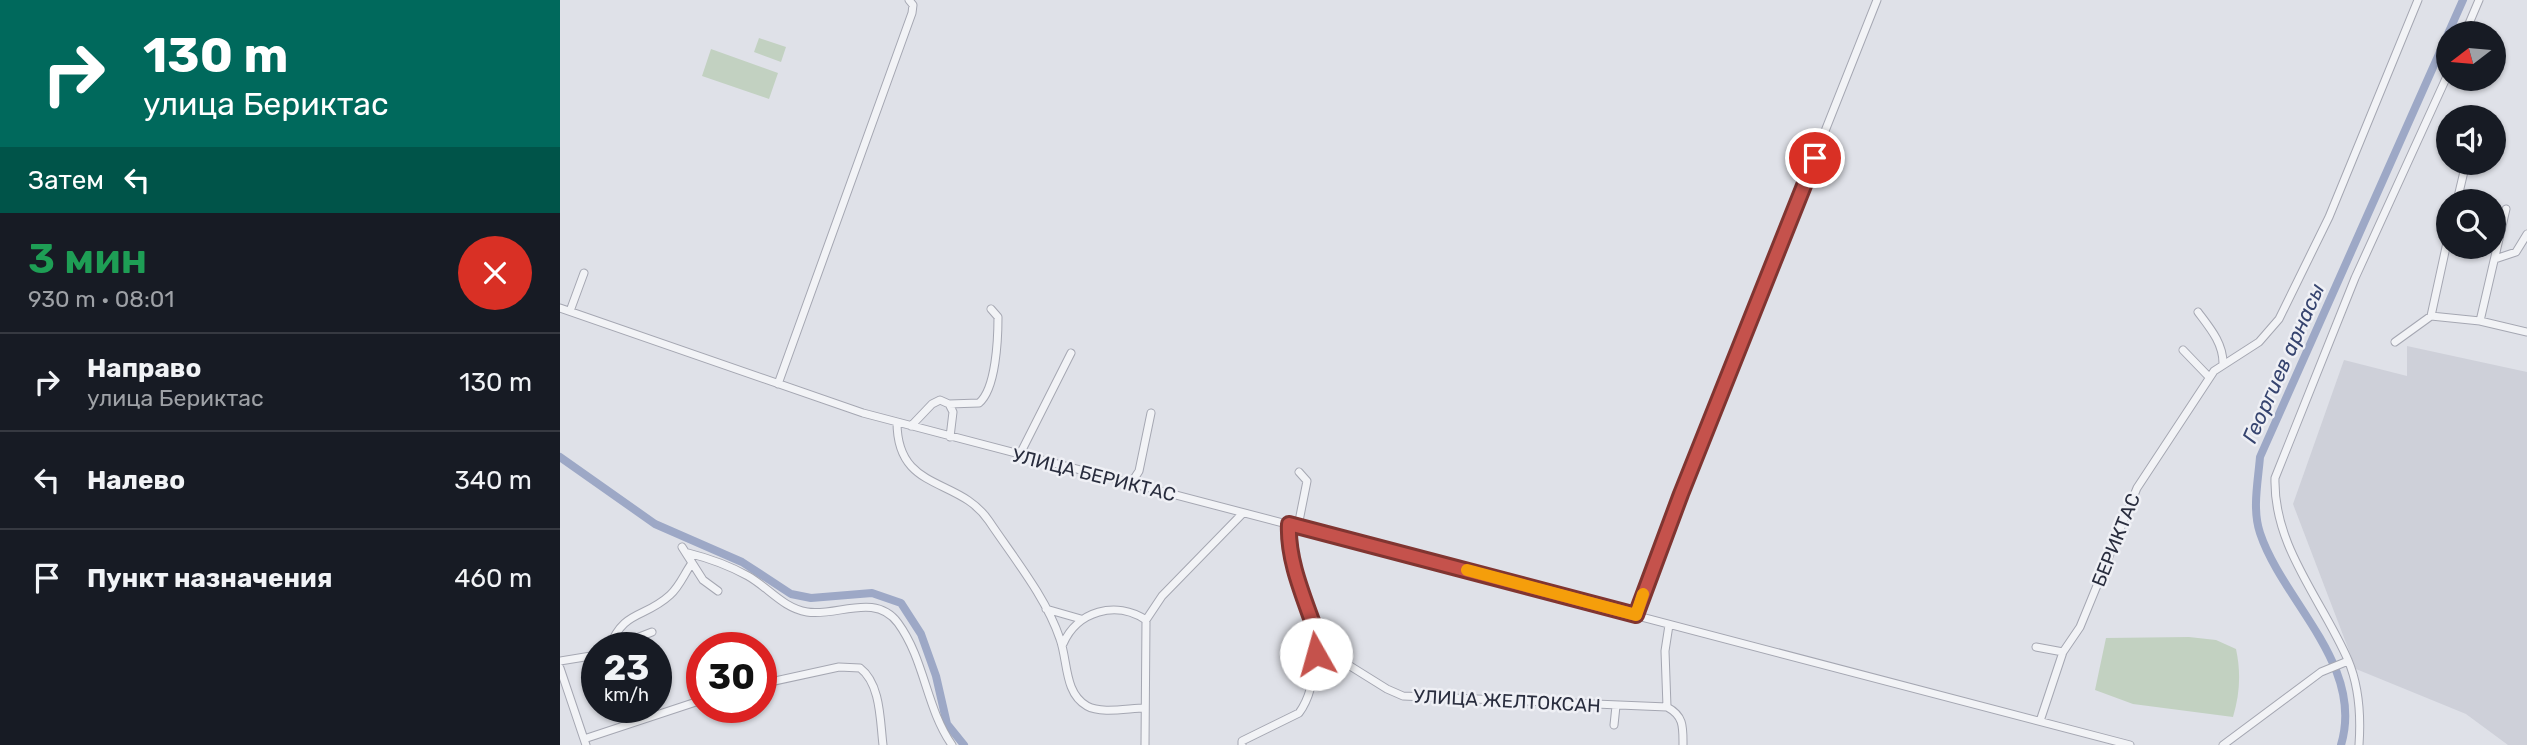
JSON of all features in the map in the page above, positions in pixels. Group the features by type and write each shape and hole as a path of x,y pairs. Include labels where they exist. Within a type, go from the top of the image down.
{"street":[{"path":"778,384 912,13 913,5 909,0"},
{"path":"1636,615 1681,494 1877,0"},
{"name":"БЕРИКТАС","path":"2040,721 2063,652 2080,627 2137,488 2212,374 2223,363 2259,342 2279,319 2329,216 2418,0"},
{"path":"2470,21 2479,0"},
{"path":"2359,745 2361,719 2347,662 2294,562 2275,496 2275,478 2355,278 2373,245 2441,91"},
{"path":"2506,256 2511,255 2526,238"},
{"path":"2431,316 2444,259"},
{"path":"2480,321 2494,259"},
{"path":"570,311 584,273"},
{"name":"УЛИЦА БЕРИКТАС","path":"560,308 778,384 950,437 2130,745"},
{"path":"911,426 932,404 940,400 949,404 979,403 989,391 998,331 998,317 991,309"},
{"path":"2198,312 2214,333 2223,354 2223,363"},
{"path":"2395,342 2431,316 2480,321 2527,332"},
{"path":"2183,350 2212,374"},
{"path":"1019,456 1071,353"},
{"path":"949,404 953,412 950,437"},
{"path":"1130,485 1139,471 1151,414"},
{"path":"897,422 899,442 911,467 921,477 972,503 987,518 1046,609 1062,645 1071,687 1087,706 1095,709 1145,708"},
{"path":"1298,526 1307,481 1299,472"},
{"path":"1145,745 1146,620 1162,596 1243,513"},
{"path":"1241,745 1242,741 1299,713 1309,696 1319,641 1292,559 1288,541 1289,524"},
{"path":"718,591 703,580 685,550 748,576 799,610 817,613 863,607 888,614 897,621 912,650 951,745"},
{"path":"619,632 626,620 647,611 669,596 692,564"},
{"path":"1046,609 1081,619"},
{"path":"1062,645 1067,633 1081,619 1112,609 1128,611 1146,620"},
{"path":"1669,625 1665,651 1667,707 1682,719 1683,745"},
{"name":"УЛИЦА ЖЕЛТОКСАН","path":"1319,641 1326,651 1403,696 1667,707"},
{"path":"2036,647 2063,652"},
{"path":"560,662 581,658"},
{"path":"2223,745 2320,671 2347,662"},
{"path":"777,681 839,667 860,668 872,680 883,745"},
{"path":"560,668 585,742 686,705"},
{"path":"1615,725 1616,706"}],"shaded area":[{"path":"2407,346 2527,372 2527,745 2508,745 2466,714 2356,669 2293,504 2344,360 2407,376"}],"green space":[{"path":"759,38 786,47 781,62 754,52"},
{"path":"711,49 778,73 769,99 702,76"},
{"path":"2189,637 2216,640 2236,649 2239,683 2233,717 2133,704 2095,690 2106,638"}],"waterway":[{"name":"Георгиев арнасы","path":"2341,745 2345,716 2342,688 2332,661 2271,559 2260,533 2256,505 2260,457 2463,0"},
{"path":"560,457 655,524 742,562 791,594 811,598 872,593 901,603 921,634 936,676 947,724 964,745"}],"slow traffic":[{"path":"1467,570 1636,615 1643,594"}],"route":[{"path":"1316,654 1319,641 1292,559 1288,541 1289,524 1636,615 1681,494 1815,158"}]}
